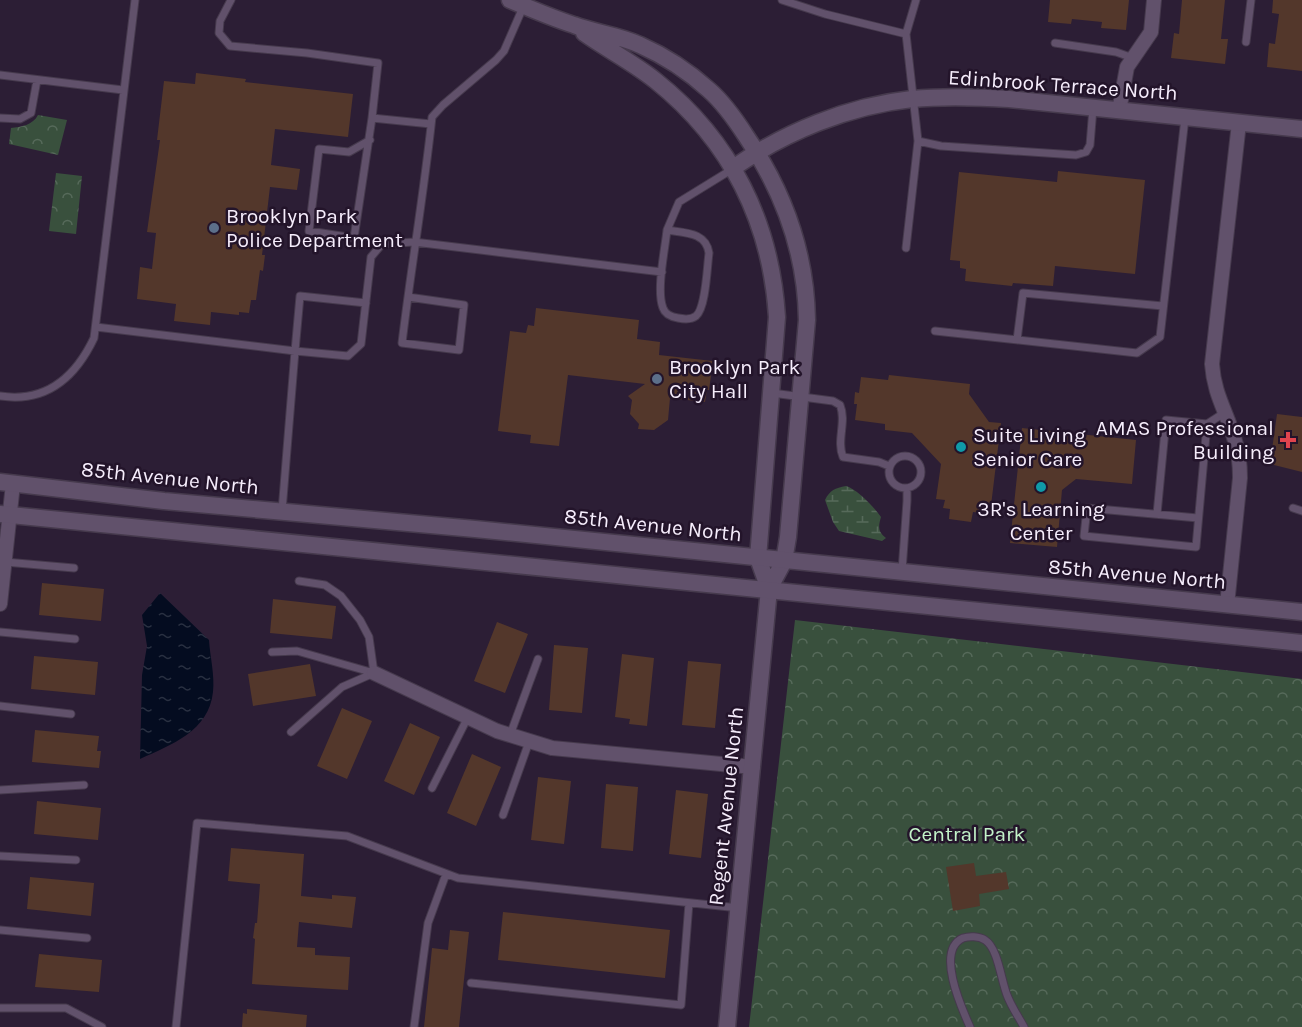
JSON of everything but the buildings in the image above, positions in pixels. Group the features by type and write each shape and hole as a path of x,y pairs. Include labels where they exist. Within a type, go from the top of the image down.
{"main road":[{"path":"520,2 574,25 638,44 690,74 711,91 725,107 757,152"},
{"path":"574,25 606,49 635,66 679,101 702,125 733,168"},
{"name":"Edinbrook Terrace North","path":"733,168 775,141 831,119 913,99 974,97 1302,129"},
{"name":"Regent Avenue North","path":"727,1027 769,589 784,561 788,537 807,320 803,270 787,208 757,152"},
{"name":"Regent Avenue North","path":"733,168 762,230 773,278 777,317 758,558 769,589"},
{"name":"85th Avenue North","path":"7,483 164,501 1302,612"},
{"path":"5,514 1302,643"}],"street":[{"path":"1119,111 1123,78 1127,67 1151,32 1154,0"},
{"path":"1227,605 1240,478 1237,447 1214,384 1212,364 1239,123"},
{"path":"0,603 5,562 7,483"},
{"path":"374,673 510,735 552,748 753,767"}],"lane":[{"path":"0,396 17,399 35,396 67,378 88,351 96,327 135,0"},
{"path":"231,0 225,10 219,33 230,46 308,53 378,63 370,140 354,238 309,231 319,149 349,152 370,140"},
{"path":"782,0 825,14 906,34"},
{"path":"906,248 918,141 906,34 916,0"},
{"path":"1246,42 1251,0"},
{"path":"408,297 464,305 459,350 402,343 414,242 432,117 496,60 507,44 520,2"},
{"path":"1055,43 1116,52 1133,58"},
{"path":"0,75 123,90"},
{"path":"0,118 20,119 31,113 37,80"},
{"path":"918,141 941,146 1076,155 1086,152 1090,145 1093,108"},
{"path":"934,331 1137,353 1160,337 1185,117"},
{"path":"372,118 431,124"},
{"path":"668,230 693,234 702,238 708,245 702,306 696,316 689,319 668,315 663,310 662,272 668,230 679,202 733,168"},
{"path":"96,327 348,356 361,344 371,257 382,244 414,242 662,272"},
{"path":"1017,340 1023,293 1163,306"},
{"path":"282,511 300,296 366,303"},
{"path":"772,393 833,401 840,405 844,413 840,450 843,457 879,462 889,466"},
{"path":"1156,514 1166,420 1207,424 1224,413"},
{"path":"1198,518 1087,508 1084,536 1196,547 1207,424"},
{"path":"902,456 916,460 921,471 914,485 907,488 898,487 888,474 893,460 902,456"},
{"path":"901,573 908,501 907,488"},
{"path":"1293,508 1302,511"},
{"path":"5,562 74,568"},
{"path":"299,581 325,585 341,596 360,620 369,637 374,673"},
{"path":"0,632 75,639"},
{"path":"272,652 297,651 374,673"},
{"path":"510,735 538,659"},
{"path":"291,732 342,687 374,673"},
{"path":"0,706 71,714"},
{"path":"432,789 468,717"},
{"path":"503,815 529,742"},
{"path":"0,790 84,785"},
{"path":"176,1027 197,823 347,836 458,878 739,908"},
{"path":"0,856 76,860"},
{"path":"414,1027 428,923 446,874"},
{"path":"471,983 681,1005 689,903"},
{"path":"0,930 87,938"},
{"path":"970,1027 955,987 951,958 952,948 962,938 974,936 986,940 994,950 1006,993 1024,1027"},
{"path":"0,1008 66,1008 102,1027"}],"green space":[{"path":"38,115 67,120 58,155 9,144 11,128 30,123"},
{"path":"56,173 82,176 76,234 49,231"},
{"path":"846,486 860,494 881,517 879,529 886,538 882,541 839,531 833,522 825,500 833,490"},
{"name":"Central Park","path":"795,620 1302,679 1302,1027 749,1027"}],"water":[{"path":"160,593 209,640 213,692 210,706 196,727 176,742 140,759 142,675 147,646 142,615"}],"place":[{"name":"Brooklyn Park Police Department","path":"214,228"},
{"name":"Brooklyn Park City Hall","path":"657,379"},
{"name":"AMAS Professional Building","path":"1288,440"},
{"name":"Suite Living Senior Care","path":"961,447"},
{"name":"3R's Learning Center","path":"1041,487"}]}
